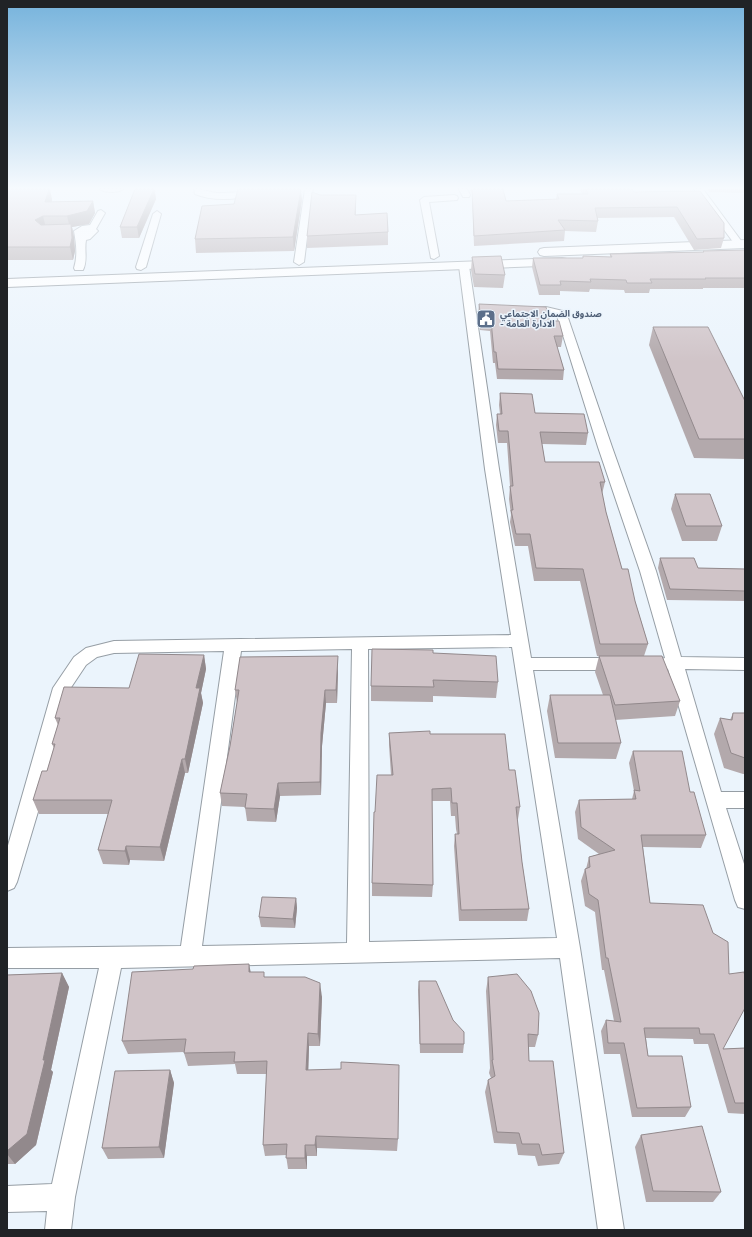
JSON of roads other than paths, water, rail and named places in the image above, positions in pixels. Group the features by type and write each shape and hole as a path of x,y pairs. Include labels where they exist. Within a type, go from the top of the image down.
{"main road":[{"path":"7,271 743,247"},
{"path":"7,283 464,266 743,247"}],"street":[{"path":"79,268 82,258 80,247"},
{"path":"141,267 147,247"},
{"path":"299,262 301,247"},
{"path":"432,247 434,256"},
{"path":"464,266 477,309 492,469 569,948 611,1230"},
{"path":"513,310 555,312 562,315 602,440 648,571 676,663 714,800 745,900"},
{"path":"7,882 33,795 62,688 80,661 92,652 114,647 519,641"},
{"path":"358,953 360,643"},
{"path":"190,956 233,645"},
{"path":"653,663 745,664"},
{"path":"523,664 631,664"},
{"path":"714,800 745,800"},
{"path":"7,958 112,958 569,948"},
{"path":"58,1230 62,1197 112,958"},
{"path":"7,1199 62,1197"}],"place":[{"name":"صندوق الضمان الاجتماعي - الادارة العامة","path":"486,319"}]}
